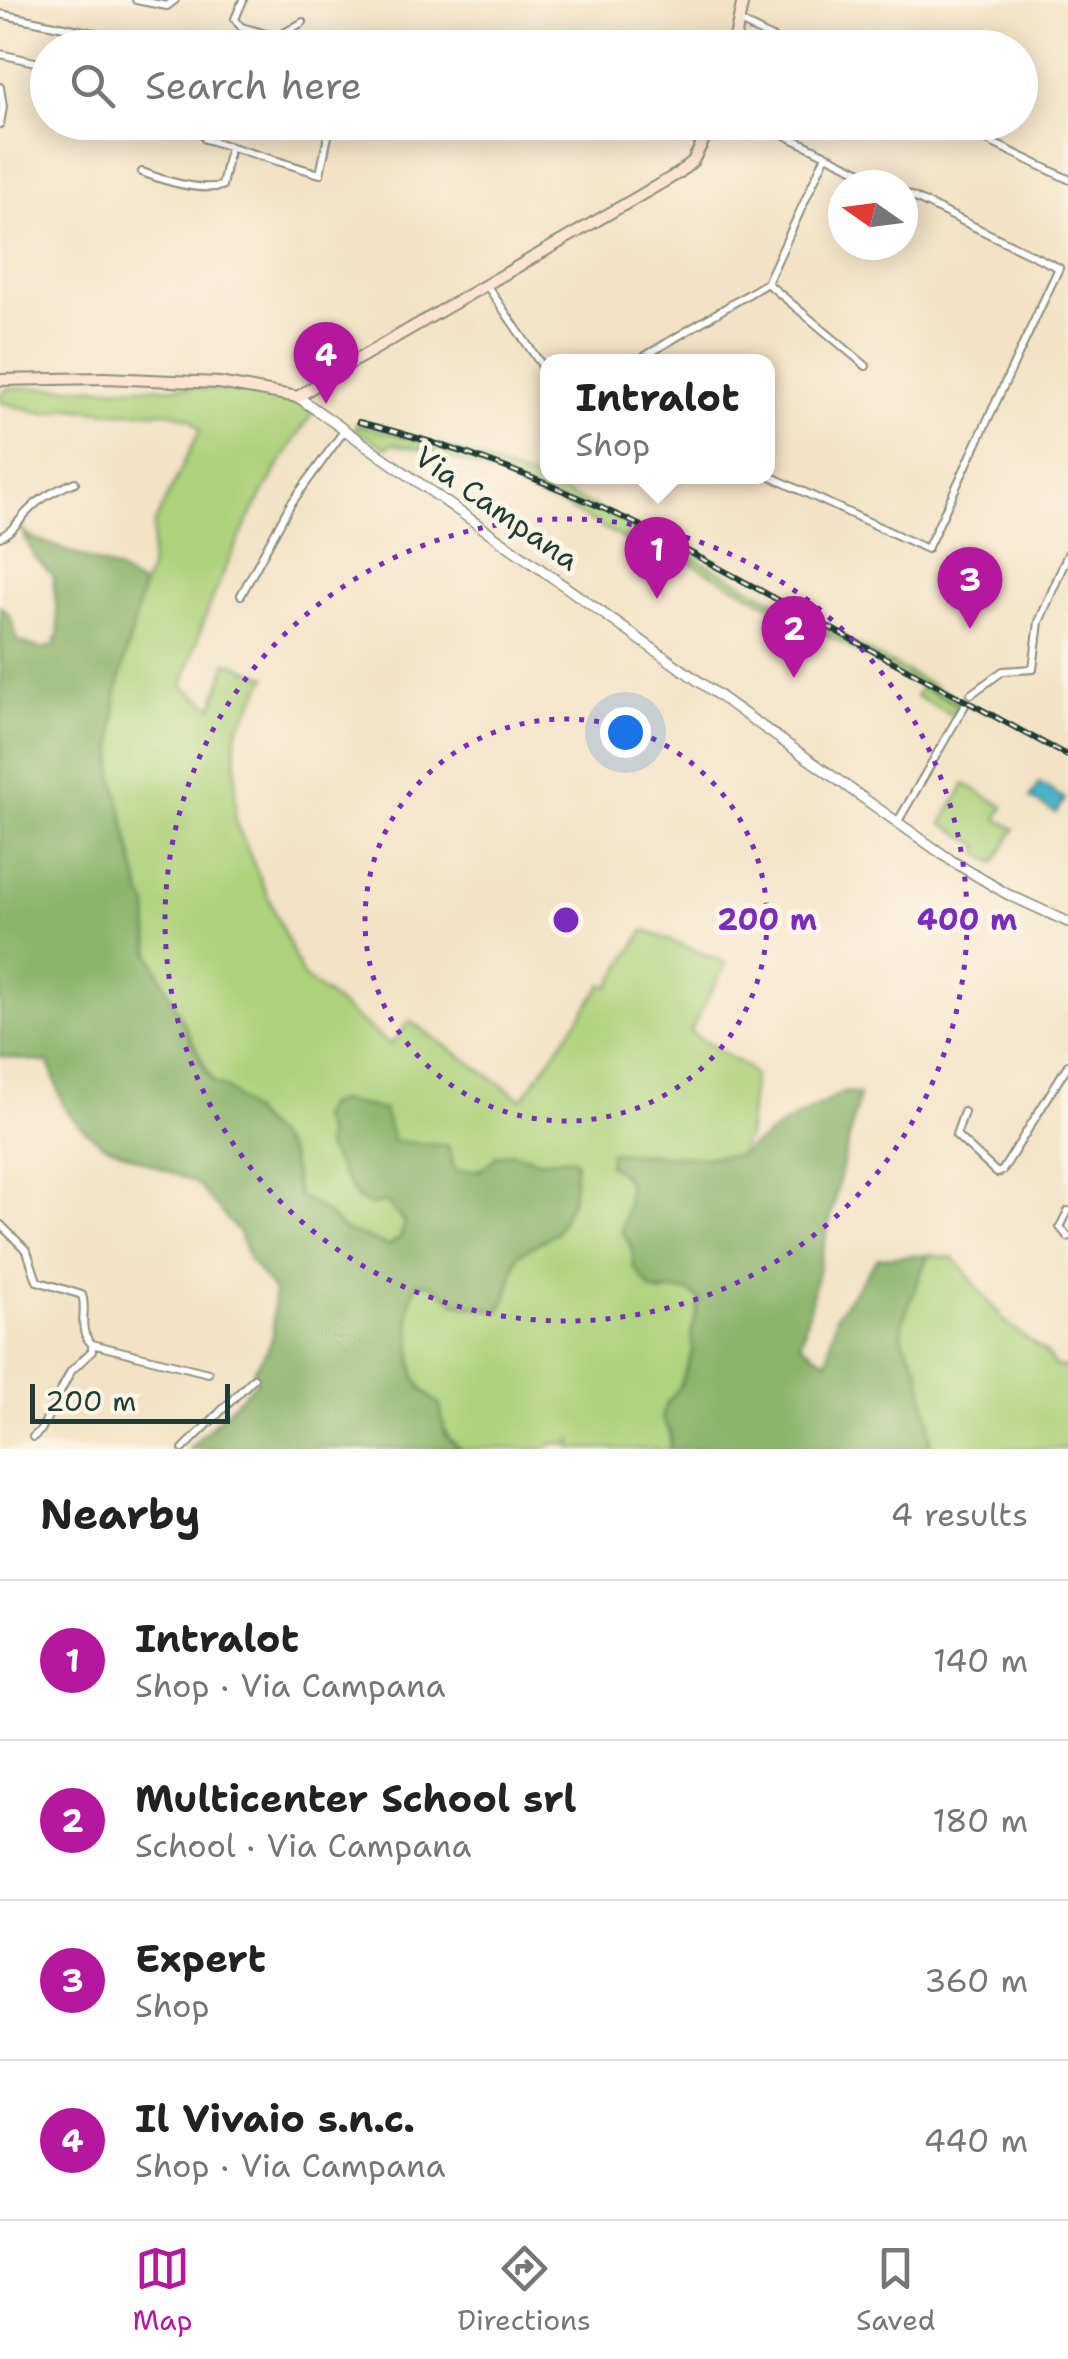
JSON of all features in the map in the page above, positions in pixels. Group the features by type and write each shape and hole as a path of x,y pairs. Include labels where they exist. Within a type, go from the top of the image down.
{"main road":[{"path":"738,30 743,0"},
{"path":"298,397 679,173 705,140"},
{"name":"Via Campana","path":"0,380 105,378 219,384 298,397"}],"street":[{"path":"136,0 168,6 174,0"},
{"path":"243,0 236,20 240,27 251,30"},
{"path":"0,14 80,30"},
{"path":"289,30 303,22"},
{"path":"740,22 756,30"},
{"path":"0,54 30,60"},
{"path":"0,87 0,124"},
{"path":"209,140 320,174 327,140"},
{"path":"794,140 856,170"},
{"path":"987,140 1068,179"},
{"path":"142,172 163,180 209,188 222,186 230,147"},
{"path":"648,354 767,283 826,156"},
{"path":"775,480 927,550 1059,268 918,199"},
{"path":"767,283 866,366"},
{"path":"487,286 540,362"},
{"name":"Via Campana","path":"298,397 897,822 980,878 1068,922"},
{"path":"240,595 290,505 344,430"},
{"path":"0,537 53,491 75,482"},
{"path":"971,694 1003,670 1033,670 1038,622 1068,554"},
{"path":"897,822 965,705"},
{"path":"964,1112 956,1135 997,1172 1002,1171 1068,1065"},
{"path":"1068,1212 1060,1227 1068,1237"},
{"path":"0,1224 27,1252 39,1283 82,1296 82,1328 84,1337 92,1344 208,1373"},
{"path":"32,1437 41,1430 71,1371 92,1351 92,1344"},
{"path":"184,1449 254,1378"}],"green space":[{"path":"195,387 272,395 313,412 272,476 237,544 207,614 183,686 213,707 227,662 267,677 236,732 235,821 303,976 390,1045 410,1021 522,1099 603,984 609,987 644,930 726,963 690,1032 754,1075 747,1136 739,1155 609,1165 619,1171 628,1186 622,1232 645,1281 660,1293 687,1291 700,1300 691,1335 693,1350 680,1387 666,1404 671,1449 571,1449 573,1440 544,1449 460,1449 450,1440 440,1405 423,1390 415,1375 409,1310 416,1283 432,1284 456,1303 484,1309 513,1269 518,1255 557,1232 572,1198 576,1162 497,1156 486,1168 456,1173 447,1146 392,1141 370,1106 341,1101 320,1119 326,1133 326,1148 358,1199 371,1205 386,1202 405,1224 400,1238 388,1246 344,1230 323,1210 298,1196 290,1157 227,1088 214,1083 154,964 147,910 113,773 116,695 150,570 154,525 200,430 191,419 170,412 68,408 47,414 0,402 0,395 8,388"},
{"path":"356,424 458,451 554,488 669,544 963,702 961,706 674,554 668,563 654,549 643,550 558,503 509,483 507,477 425,450 393,444 386,448 355,429"},
{"path":"21,526 28,536 117,570 143,586 116,695 113,773 141,893 148,906 149,951 205,1070 214,1083 227,1088 283,1145 290,1157 298,1196 323,1210 344,1230 388,1246 400,1238 405,1224 386,1202 371,1205 358,1199 326,1148 326,1133 320,1119 326,1105 340,1101 384,1110 393,1141 448,1146 456,1173 480,1171 497,1156 512,1152 541,1161 571,1157 576,1162 572,1198 556,1232 518,1255 499,1311 456,1303 431,1284 416,1283 409,1310 415,1375 423,1390 440,1405 445,1434 460,1449 189,1449 257,1381 253,1371 273,1335 274,1291 250,1261 239,1233 196,1183 102,1144 64,1107 49,1063 0,1056 0,606 10,616 18,641 41,649 54,646 59,632 53,576 33,555"},
{"path":"921,687 957,706 952,715 916,696"},
{"path":"965,784 1004,807 997,819 1015,829 995,863 978,853 981,846 942,823"},
{"path":"844,1092 859,1095 801,1344 827,1361 836,1316 878,1258 928,1255 902,1323 903,1340 919,1369 930,1425 929,1449 671,1449 670,1431 662,1419 693,1350 691,1335 700,1300 688,1291 652,1291 634,1267 631,1244 622,1232 628,1186 625,1178 609,1166 610,1152 739,1155 786,1123"},
{"path":"928,1255 954,1258 1006,1323 1046,1353 1055,1366 1068,1368 1068,1449 929,1449 919,1369 903,1340 902,1323"}],"water":[{"path":"1039,783 1065,799 1056,813 1030,798"}],"railway":[{"path":"359,422 432,442 540,481"},
{"path":"546,484 639,525 1068,756"}],"place":[{"name":"Il Vivaio s.n.c.","path":"326,404"},
{"name":"Intralot","path":"657,599"},
{"name":"Expert","path":"970,629"},
{"name":"Multicenter School srl","path":"794,678"}]}
